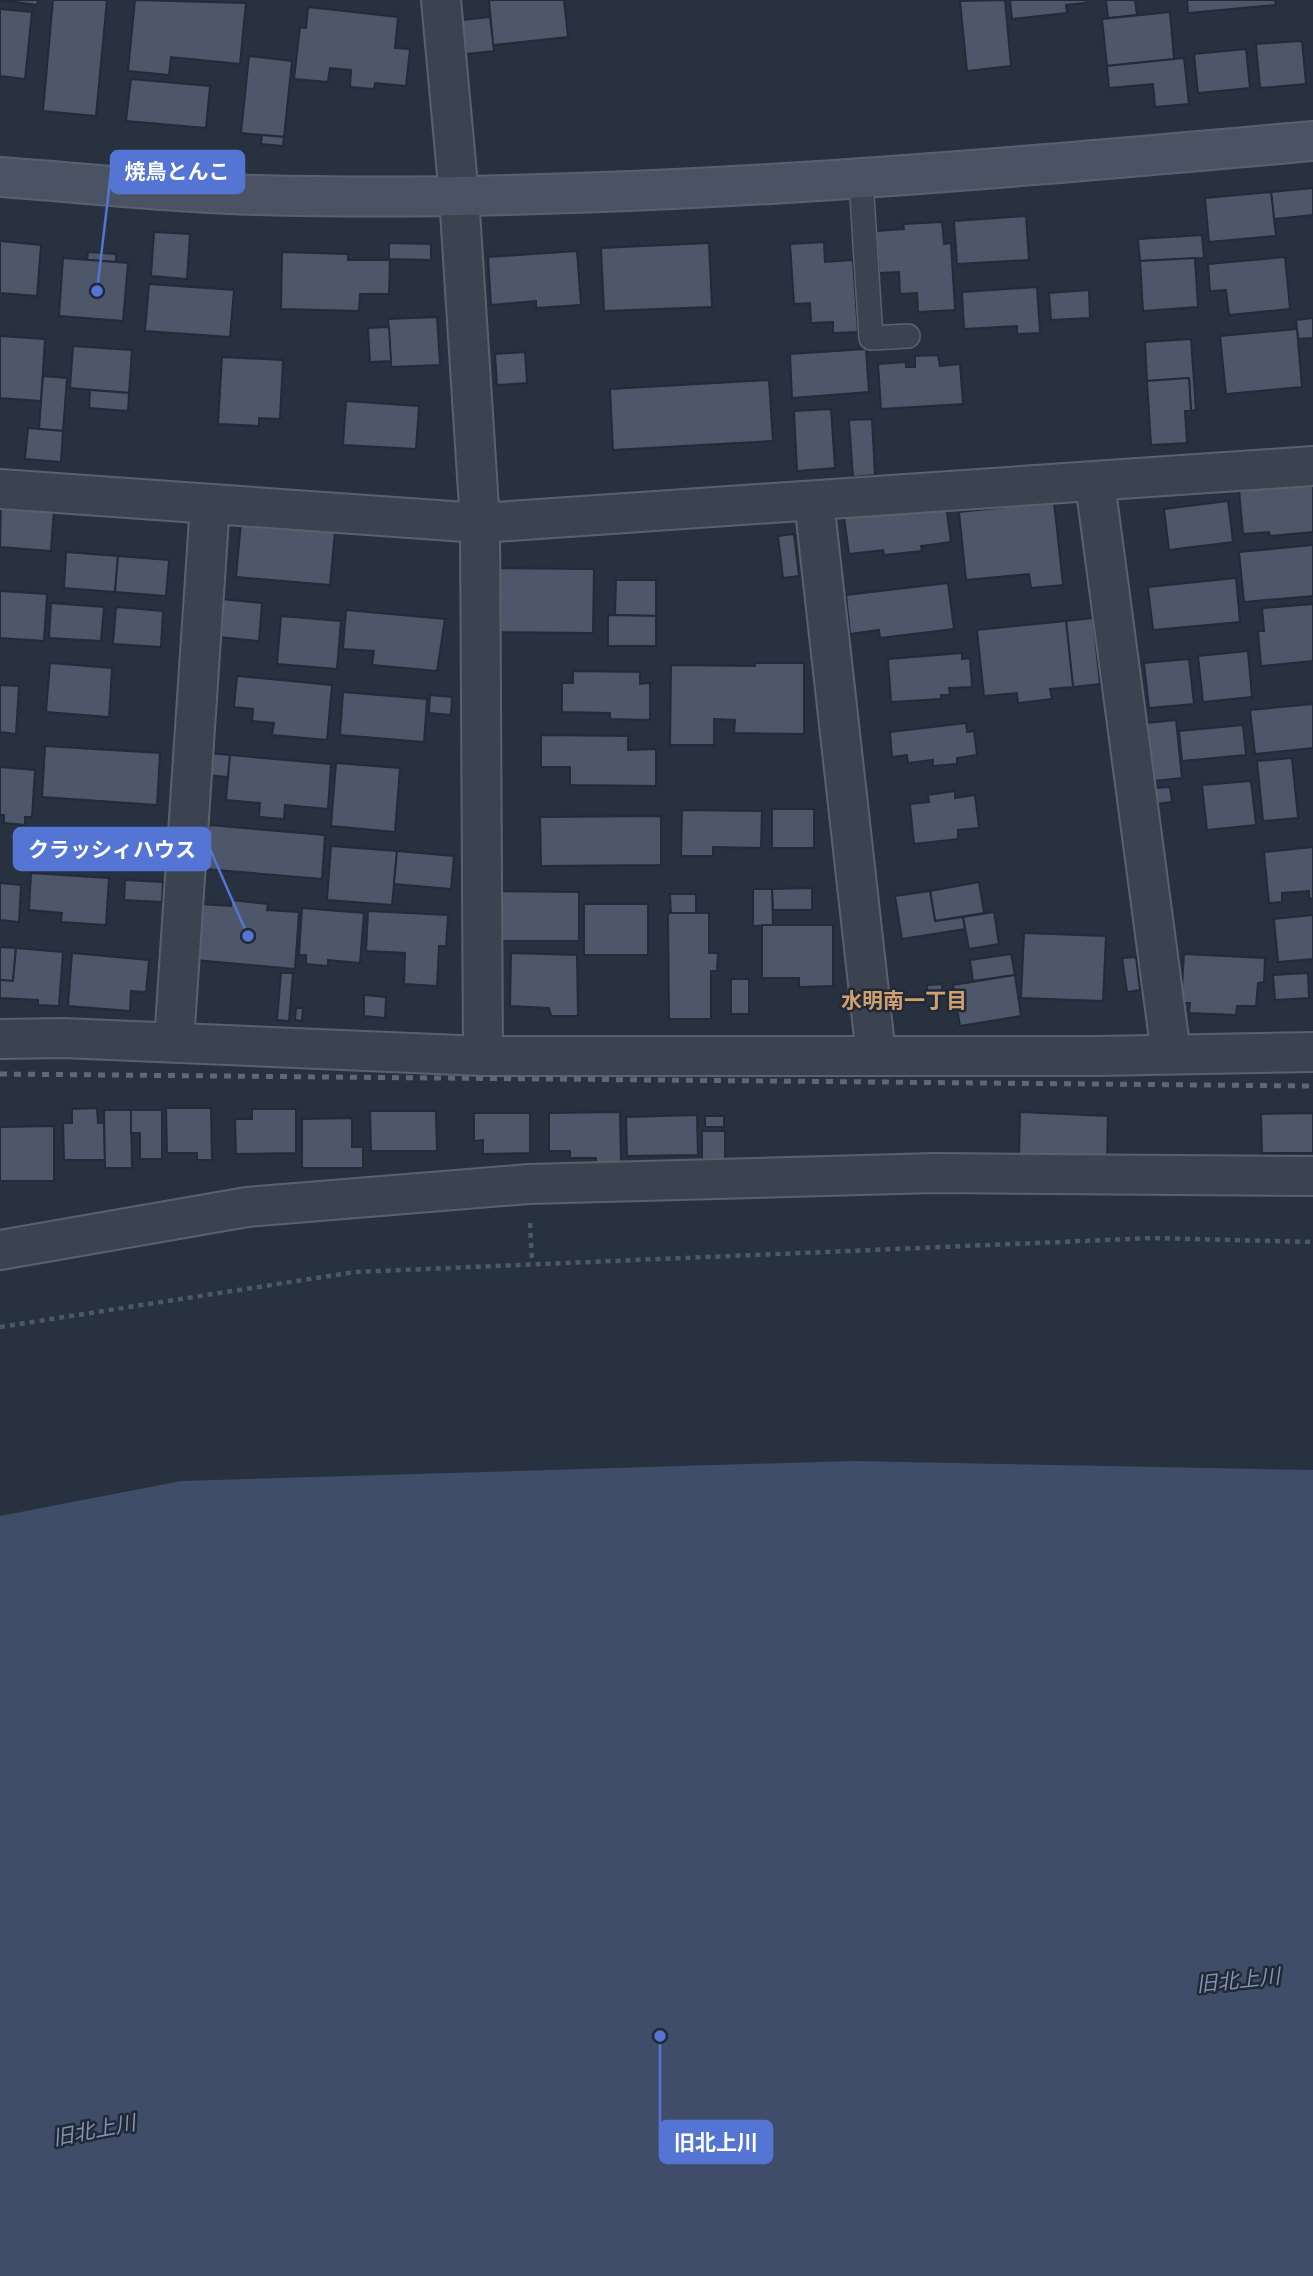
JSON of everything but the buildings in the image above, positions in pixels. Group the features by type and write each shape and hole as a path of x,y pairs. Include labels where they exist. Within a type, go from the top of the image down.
{"street":[{"path":"442,0 480,523 483,1056"},
{"path":"0,177 254,195 458,196 740,187 862,180 1313,141"},
{"path":"0,489 480,523 1313,466"},
{"path":"1095,483 1171,1054"},
{"path":"814,501 876,1055"},
{"path":"174,1042 210,504"},
{"path":"0,1039 174,1042 483,1056 1313,1052"},
{"path":"0,1251 247,1207 529,1184 935,1173 1313,1176"}],"lane":[{"path":"862,180 872,338 908,336"}],"path":[{"path":"0,1327 355,1272 1153,1238 1313,1242"}],"water":[{"path":"852,1461 1313,1470 1313,2276 0,2276 0,1516 181,1481"}],"railway":[{"path":"0,1074 1313,1086"}],"place":[{"name":"焼鳥とんこ","path":"97,291"},
{"name":"クラッシィハウス","path":"248,936"},
{"name":"旧北上川","path":"660,2036"}],"district":[{"name":"水明南一丁目","path":"904,1000"}]}
